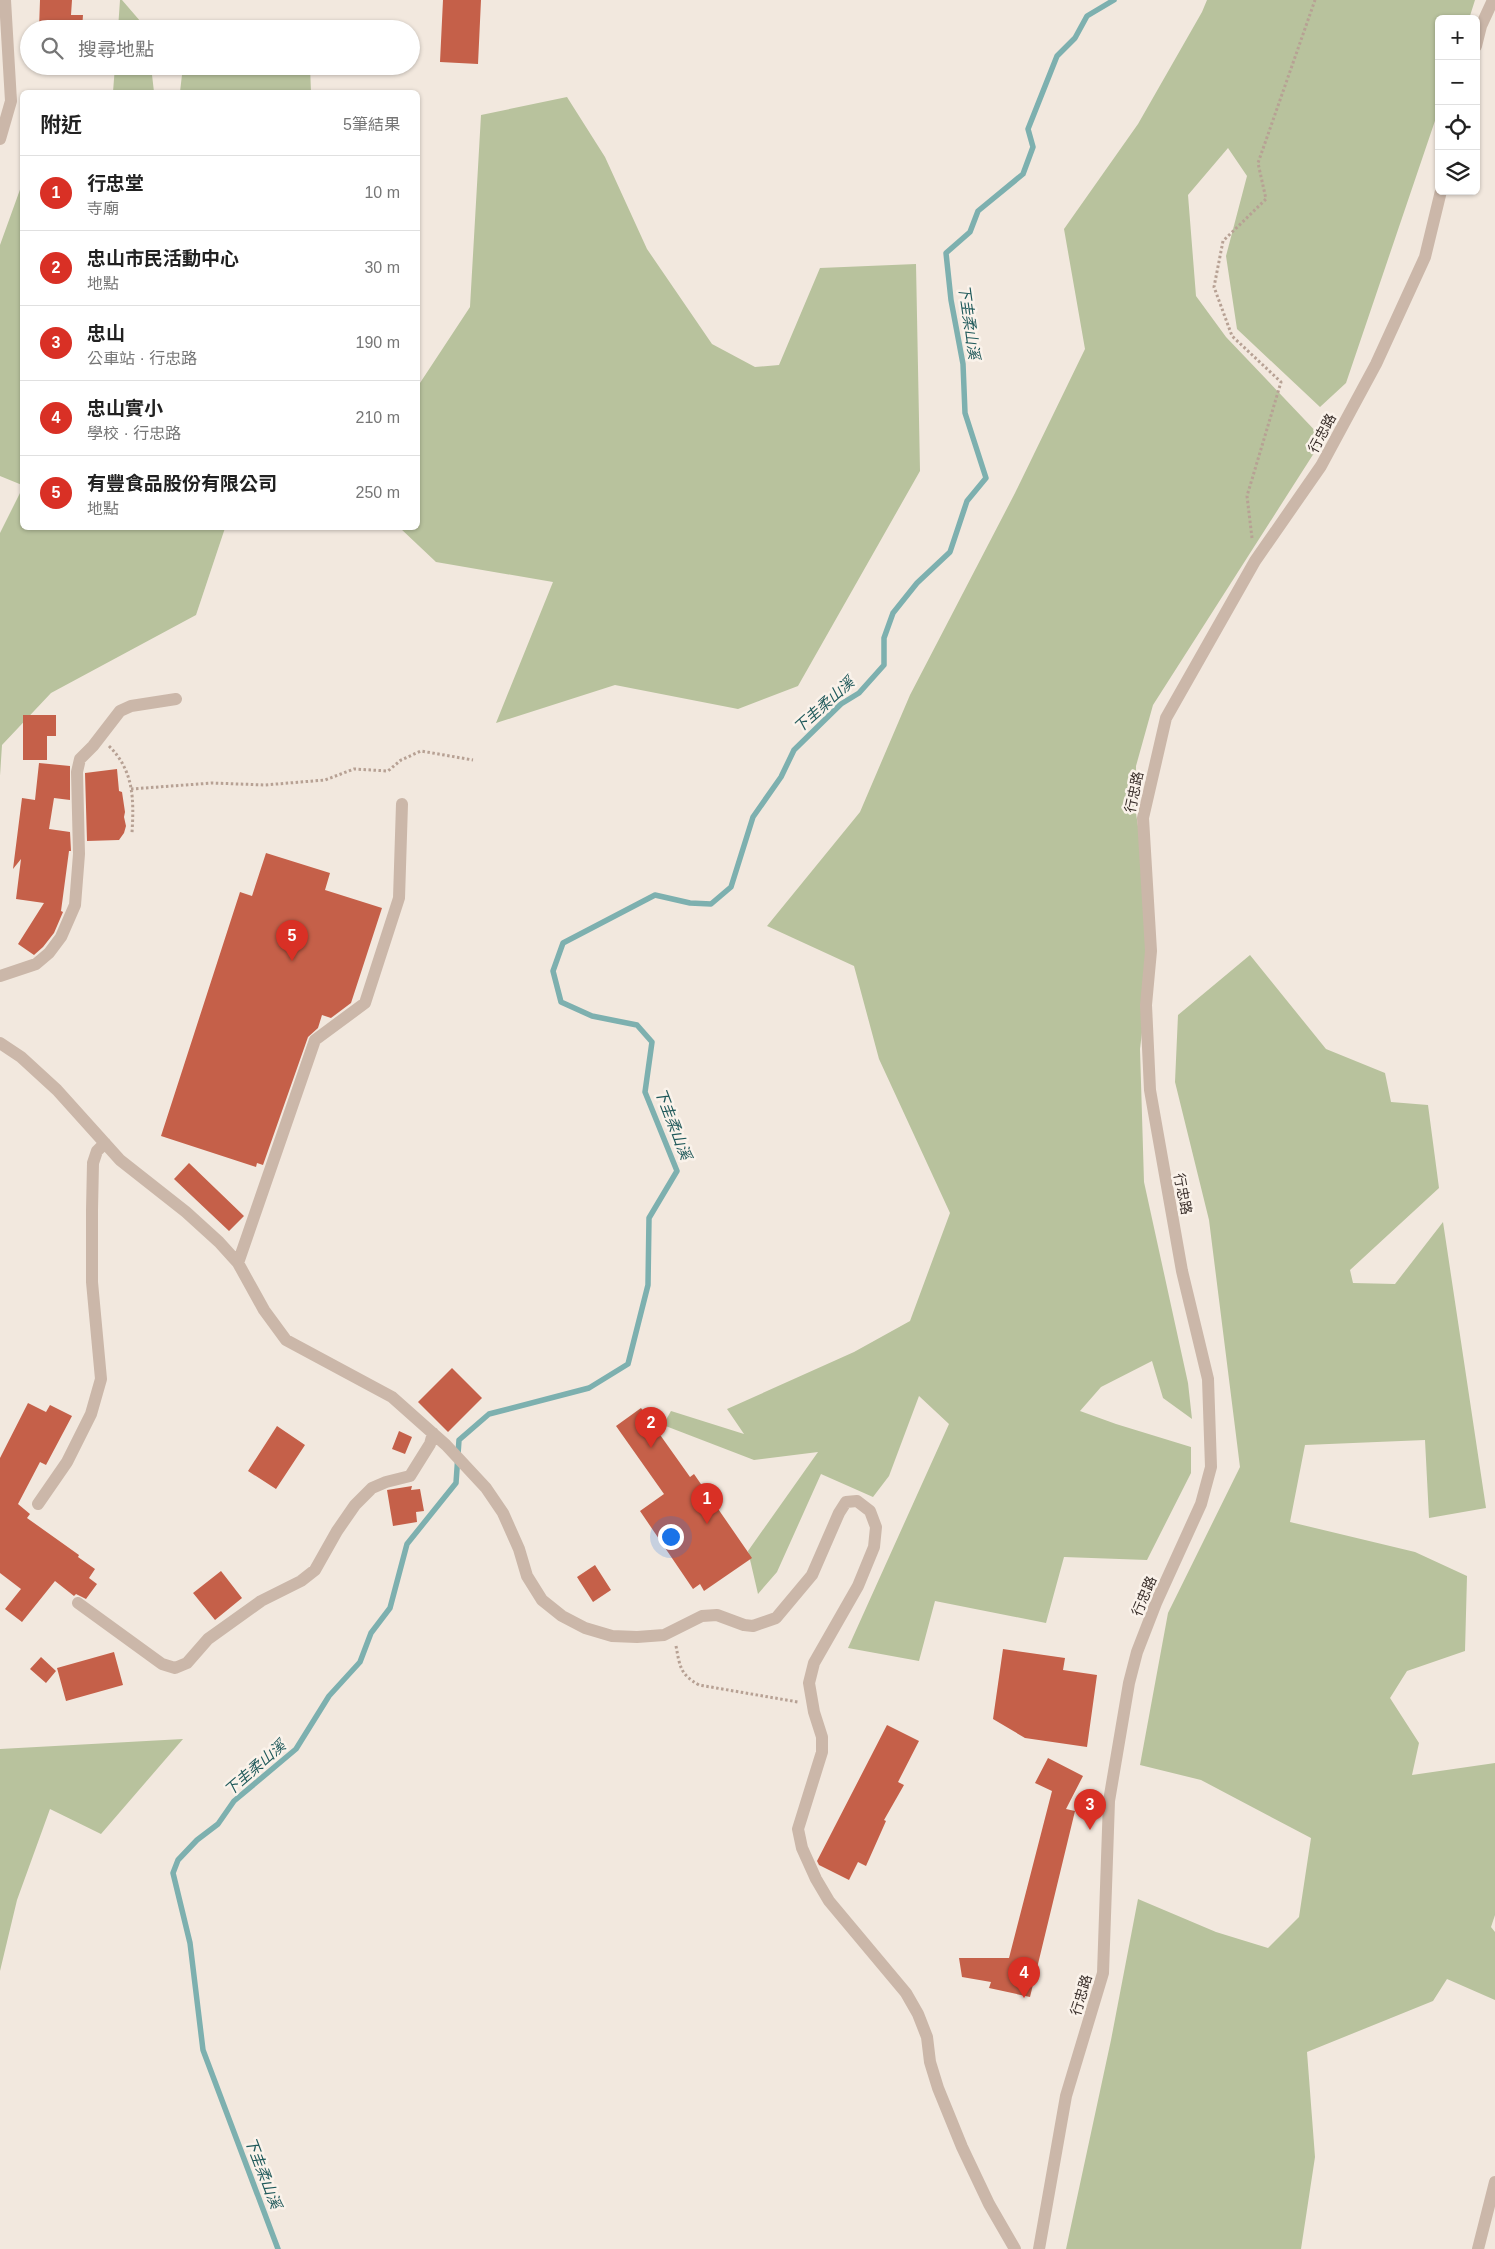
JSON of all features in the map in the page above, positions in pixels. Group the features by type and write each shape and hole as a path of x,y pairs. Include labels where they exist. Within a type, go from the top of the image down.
{"street":[{"path":"0,139 12,101 5,0"},
{"path":"1480,30 1494,0"},
{"name":"行忠路","path":"1039,2249 1066,2096 1103,1973 1109,1802 1129,1683 1137,1652 1156,1603 1201,1504 1211,1468 1208,1379 1182,1271 1150,1090 1146,1005 1151,951 1143,818 1166,718 1255,561 1321,466 1376,364 1425,257 1440,195"},
{"path":"0,976 36,964 49,953 61,937 75,905 79,854 77,772 80,758 99,738 120,711 148,702 176,699"},
{"path":"238,1263 315,1040 365,1003 399,898 402,804"},
{"path":"0,1043 21,1057 40,1074 120,1160 193,1218 219,1242 238,1263 264,1310 286,1340 392,1397 446,1445 470,1470 503,1513 519,1549 527,1576 542,1600 562,1616 585,1628 612,1636 664,1635 702,1616 717,1615 744,1625 753,1626 776,1618 812,1574 839,1513 846,1502 856,1501 870,1511 876,1527 874,1547 858,1586 814,1662 809,1683 822,1737 822,1752 798,1828 802,1848 816,1879 829,1901 906,1993 918,2014 927,2037 930,2062 938,2088 959,2139 989,2204 1015,2249"},
{"path":"38,1504 67,1462 91,1414 101,1379 92,1282 92,1201 93,1163 97,1152 105,1143"},
{"path":"78,1603 162,1664 175,1668 187,1663 216,1634 261,1601 300,1581 315,1570 337,1531 355,1505 372,1488 386,1482 410,1476 430,1444 434,1433"},
{"path":"1478,2249 1495,2182"}],"path":[{"path":"1255,561 1248,496 1281,382 1232,336 1214,287 1223,241 1266,199 1258,163 1315,0"},
{"path":"99,738 117,754 127,769 133,811 132,833"},
{"path":"131,789 212,783 265,785 325,780 354,769 388,771 401,760 421,751 473,760"},
{"path":"671,1632 679,1664 685,1677 699,1685 813,1704"}],"green space":[{"path":"120,0 122,0 139,20 119,20"},
{"path":"1207,0 1475,0 1470,15 1435,15 1435,121 1346,383 1320,407 1237,329 1226,256 1247,176 1228,148 1188,195 1196,296 1226,337 1323,439 1153,705 1136,766 1136,813 1154,931 1140,1049 1144,1182 1188,1383 1192,1419 1163,1398 1152,1361 1101,1387 1080,1411 1191,1447 1191,1473 1147,1560 1064,1557 1046,1623 935,1601 919,1661 848,1648 949,1424 919,1396 889,1476 873,1497 821,1474 777,1572 758,1594 748,1551 818,1452 754,1460 663,1425 671,1411 744,1434 727,1409 854,1352 910,1321 950,1213 879,1059 854,966 767,926 860,812 910,695 1015,493 1085,349 1064,229 1138,124"},
{"path":"114,75 152,75 154,90 113,90"},
{"path":"182,75 310,75 311,90 180,90"},
{"path":"567,97 605,157 647,249 712,344 755,367 779,365 820,268 916,264 920,471 798,686 738,709 615,685 496,723 553,582 436,562 402,530 420,530 420,383 470,307 481,115"},
{"path":"20,190 20,484 0,476 0,245"},
{"path":"20,493 20,530 224,530 196,615 51,693 2,745 0,776 0,533"},
{"path":"1250,955 1326,1049 1385,1073 1391,1102 1428,1105 1439,1188 1350,1270 1353,1283 1395,1284 1443,1222 1486,1508 1429,1518 1425,1440 1305,1445 1290,1522 1415,1552 1467,1576 1465,1651 1407,1671 1390,1698 1419,1743 1412,1775 1495,1763 1495,1915 1491,1927 1495,1932 1495,2000 1447,1979 1433,2001 1307,2052 1315,2157 1301,2249 1066,2249 1111,2040 1138,1899 1216,1932 1268,1948 1299,1917 1311,1838 1201,1780 1140,1765 1168,1613 1240,1467 1209,1220 1175,1082 1178,1015"},
{"path":"183,1739 101,1834 50,1809 17,1900 0,1971 0,1749"}],"building":[{"path":"40,0 72,0 71,15 83,15 83,20 39,20"},
{"path":"443,0 481,0 478,64 440,62"},
{"path":"23,715 56,715 56,736 47,736 47,760 23,760"},
{"path":"39,763 70,766 70,800 54,798 49,829 70,832 71,851 69,851 61,911 63,912 54,933 34,955 18,944 44,903 16,899 21,859 13,869 22,798 35,800"},
{"path":"117,769 119,791 122,792 125,812 126,826 124,833 119,840 87,841 85,773"},
{"path":"266,853 330,873 325,890 382,908 351,1003 331,1018 322,1015 318,1028 308,1037 263,1165 257,1163 256,1167 161,1136 240,892 252,896"},
{"path":"189,1163 244,1216 229,1231 174,1179"},
{"path":"452,1368 482,1398 448,1432 418,1402"},
{"path":"28,1403 46,1412 50,1405 72,1416 46,1465 40,1462 18,1504 30,1514 27,1518 79,1555 78,1557 95,1569 89,1578 97,1584 86,1599 76,1594 74,1596 55,1581 22,1622 5,1609 21,1589 0,1573 0,1458"},
{"path":"641,1408 690,1477 694,1474 752,1558 704,1591 700,1584 693,1589 640,1511 664,1494 616,1426"},
{"path":"277,1426 305,1445 276,1489 248,1471"},
{"path":"399,1431 412,1437 405,1454 392,1449"},
{"path":"412,1486 411,1490 420,1489 424,1511 416,1512 417,1522 393,1526 387,1490"},
{"path":"595,1565 611,1590 593,1602 577,1577"},
{"path":"221,1571 242,1598 215,1620 193,1593"},
{"path":"1003,1649 1065,1658 1063,1670 1097,1675 1087,1747 1025,1738 993,1719"},
{"path":"114,1652 123,1685 66,1701 57,1668"},
{"path":"41,1657 56,1671 46,1683 30,1669"},
{"path":"887,1725 919,1741 898,1782 904,1785 884,1820 886,1821 866,1866 858,1862 849,1880 819,1865 817,1861"},
{"path":"1048,1758 1083,1776 1066,1809 1075,1811 1030,1997 989,1988 991,1982 962,1977 959,1958 1009,1958 1052,1791 1035,1783"}],"waterway":[{"name":"下圭柔山溪","path":"278,2249 203,2050 190,1943 173,1873 178,1860 197,1840 218,1824 234,1801 296,1749 329,1696 360,1662 371,1633 390,1608 407,1544 456,1483 459,1440 489,1414 589,1388 628,1364 648,1285 649,1218 677,1171 645,1092 652,1042 637,1025 592,1016 561,1002 553,971 563,943 655,895 690,903 711,904 731,887 753,817 781,777 794,750 841,704 859,693 884,665 884,638 893,613 917,583 950,552 967,501 986,478 965,413 963,364 951,300 946,253 970,232 978,211 1023,174 1033,147 1028,129 1057,56 1075,38 1087,16 1114,0"}],"place":[{"name":"有豐食品股份有限公司","path":"292,961"},
{"name":"忠山市民活動中心","path":"651,1448"},
{"name":"行忠堂","path":"707,1524"},
{"name":"忠山","path":"1090,1830"},
{"name":"忠山實小","path":"1024,1998"}]}
